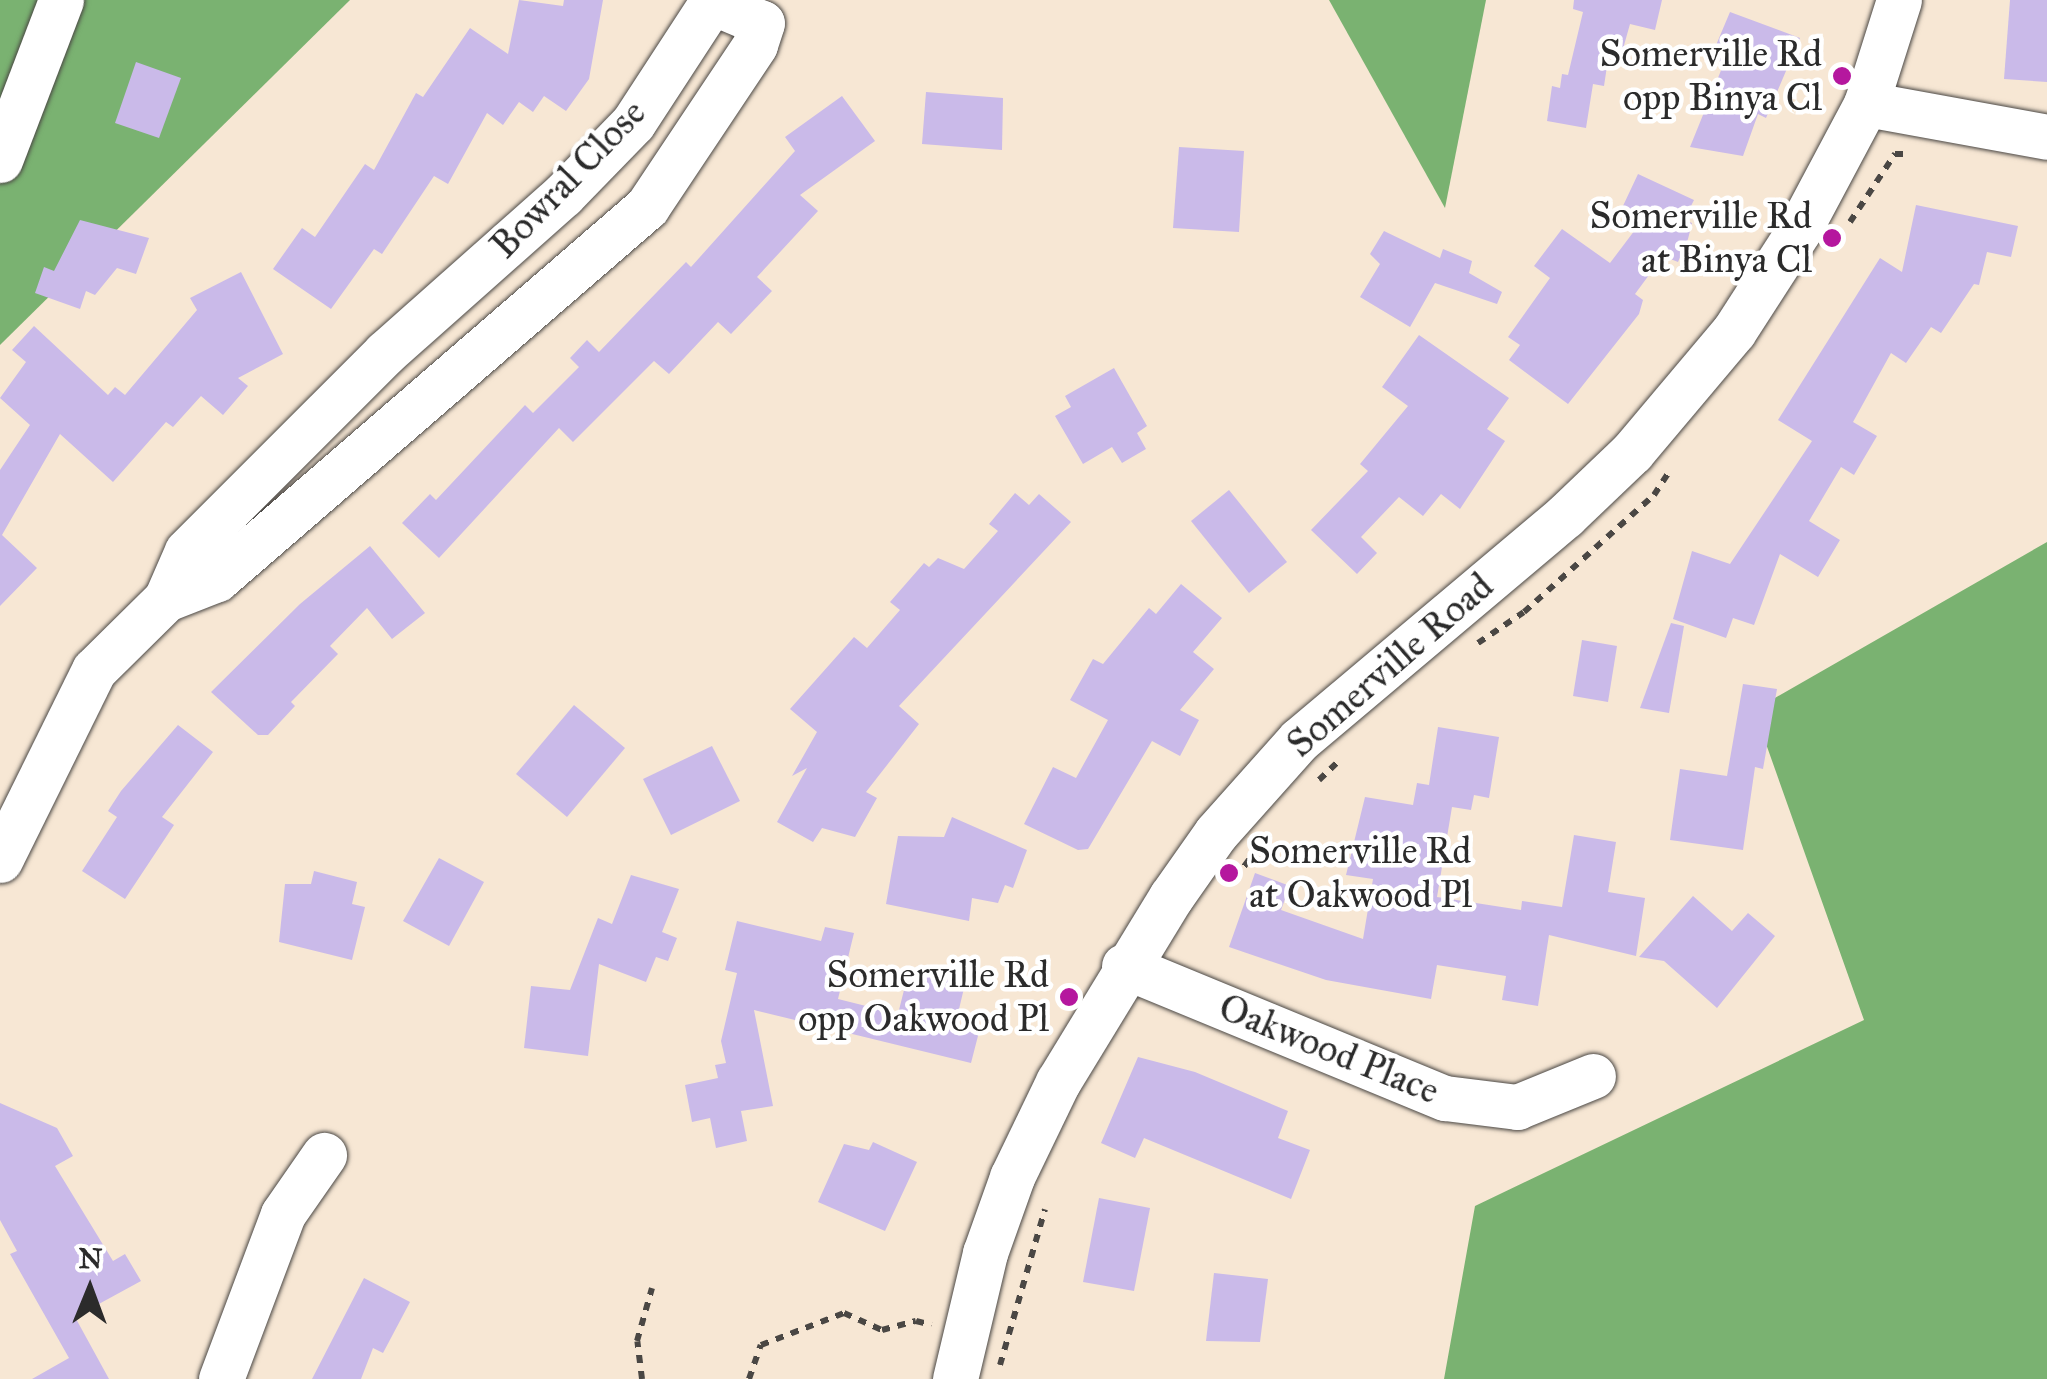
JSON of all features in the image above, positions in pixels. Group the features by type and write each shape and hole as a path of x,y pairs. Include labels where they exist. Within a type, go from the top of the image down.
{"street":[{"path":"0,160 61,0"},
{"name":"Somerville Road","path":"955,1379 1012,1177 1124,966 1216,833 1299,740 1565,516 1677,400 1734,331 1799,230 1866,104 1899,0"},
{"name":"Bowral Close","path":"0,860 94,670 166,599 187,551 385,354 563,195 633,122 712,2 762,22 755,45 648,207 218,579 166,599"},
{"path":"1866,104 2047,137"},
{"name":"Oakwood Place","path":"1124,966 1445,1098 1517,1107 1593,1076"},
{"path":"221,1379 283,1214 324,1155"}],"path":[{"path":"992,1379 1005,1355 1050,1189"},
{"path":"642,1379 637,1341 652,1288"},
{"path":"749,1379 761,1345 844,1313 882,1330 916,1321 965,1333"}],"green space":[{"path":"0,0 350,0 0,345"},
{"path":"1329,0 1486,0 1445,208"},
{"path":"2047,542 2047,1379 1444,1379 1475,1206 1864,1020 1754,710"}],"building":[{"path":"519,0 563,6 564,0 603,0 589,79 566,111 544,96 533,112 519,102 503,125 487,113 448,184 434,176 382,254 374,249 331,309 273,269 302,228 315,237 365,164 374,170 416,93 423,97 470,28 508,54"},
{"path":"1574,0 1662,0 1655,30 1630,24 1621,56 1609,53 1604,86 1593,84 1586,128 1547,121 1552,86 1560,88 1562,74 1568,75 1583,12 1573,9"},
{"path":"2010,0 2047,0 2047,82 2004,79"},
{"path":"1730,12 1800,38 1766,118 1758,114 1743,156 1690,147 1724,63 1711,57"},
{"path":"136,62 181,78 159,138 115,123"},
{"path":"926,92 1003,98 1002,150 922,144"},
{"path":"842,96 875,141 800,195 818,211 757,277 772,291 731,334 718,322 669,374 654,361 573,442 559,428 439,558 402,523 430,494 436,500 525,405 533,413 579,367 570,358 587,340 599,352 686,262 691,267 795,151 785,137"},
{"path":"1179,147 1244,151 1239,232 1173,228"},
{"path":"1638,174 1694,200 1684,220 1692,223 1688,239 1678,262 1663,256 1635,294 1643,300 1639,314 1568,404 1509,360 1520,345 1508,337 1550,278 1534,266 1562,229 1610,263 1644,218 1622,208"},
{"path":"1916,205 2018,226 2011,257 1987,252 1979,285 1974,284 1941,333 1931,327 1906,363 1891,353 1853,422 1877,436 1854,475 1841,467 1809,521 1840,540 1818,577 1780,554 1754,625 1733,618 1726,638 1673,619 1692,551 1730,564 1812,441 1778,420 1880,258 1902,272"},
{"path":"80,220 149,238 136,274 117,268 95,295 86,291 80,309 35,293 44,267 54,271"},
{"path":"1384,231 1440,258 1443,249 1472,261 1469,273 1502,292 1497,304 1435,283 1410,327 1360,297 1380,264 1370,254"},
{"path":"241,272 283,354 238,378 248,386 223,415 201,396 173,427 166,422 113,482 60,434 2,535 37,568 0,606 0,470 30,425 0,398 26,362 12,350 34,326 108,395 115,387 125,395 197,310 190,298"},
{"path":"1419,335 1509,398 1487,429 1505,441 1460,509 1441,494 1423,516 1399,497 1361,537 1377,553 1357,574 1311,530 1368,471 1360,464 1408,406 1382,387"},
{"path":"1114,368 1147,426 1137,433 1146,449 1122,463 1112,447 1083,464 1055,416 1071,407 1065,396"},
{"path":"1229,490 1287,562 1249,593 1191,521"},
{"path":"1015,493 1029,505 1039,494 1071,522 899,706 919,724 866,792 877,798 855,837 822,828 813,842 777,822 807,768 792,776 817,732 790,709 854,637 867,648 900,610 890,602 924,563 929,567 938,558 964,569 998,531 989,524"},
{"path":"370,546 425,613 392,639 367,608 330,646 338,654 291,702 295,706 268,735 258,735 211,692 300,604"},
{"path":"1181,584 1222,618 1193,652 1214,669 1180,710 1199,720 1180,756 1152,741 1088,849 1078,850 1024,824 1053,767 1076,778 1108,720 1070,700 1093,659 1103,664 1149,608 1156,614"},
{"path":"1671,623 1684,626 1669,713 1640,708"},
{"path":"1582,640 1617,646 1608,702 1573,696"},
{"path":"1743,684 1777,689 1763,769 1755,767 1743,850 1670,840 1680,769 1727,776"},
{"path":"574,705 625,748 567,817 516,774"},
{"path":"178,725 213,752 162,817 174,825 125,899 82,871 117,817 108,811 121,791"},
{"path":"1438,727 1499,737 1489,798 1474,795 1471,810 1452,807 1437,897 1521,910 1522,901 1562,907 1574,835 1616,842 1608,892 1645,898 1636,956 1549,935 1538,1006 1502,1000 1506,976 1437,965 1431,999 1326,980 1229,947 1255,873 1290,886 1281,910 1363,939 1373,879 1346,875 1365,797 1413,805 1417,783 1429,785"},
{"path":"712,746 740,801 671,835 643,779"},
{"path":"952,817 1027,850 1013,888 1005,885 998,903 972,898 969,921 886,904 898,836 944,837"},
{"path":"439,858 484,882 449,946 403,921"},
{"path":"314,871 357,882 352,904 365,907 352,960 279,942 285,884 311,884"},
{"path":"631,875 679,889 662,932 677,938 668,961 656,957 646,982 599,964 588,1056 524,1048 531,986 570,990 598,918 612,924"},
{"path":"1693,896 1732,931 1748,913 1775,936 1717,1008 1664,961 1639,957"},
{"path":"737,921 821,941 825,927 854,933 838,999 898,1014 909,970 965,984 955,1026 979,1032 971,1063 754,1010 773,1106 741,1111 747,1141 716,1148 710,1118 692,1122 685,1085 718,1078 715,1065 726,1063 721,1041 737,973 725,970"},
{"path":"1138,1057 1195,1072 1288,1111 1278,1138 1310,1150 1291,1199 1144,1138 1135,1158 1101,1143"},
{"path":"0,1103 57,1128 73,1156 55,1166 113,1261 125,1254 141,1281 75,1317 109,1379 32,1379 69,1358 10,1254 17,1251 0,1220"},
{"path":"873,1142 917,1162 885,1231 818,1202 844,1144 869,1150"},
{"path":"1099,1198 1150,1208 1134,1291 1083,1282"},
{"path":"1214,1273 1268,1279 1260,1342 1206,1341"},
{"path":"364,1278 410,1302 383,1353 373,1348 361,1379 312,1379"}],"place":[{"name":"Somerville Rd opp Binya Cl","path":"1842,76"},
{"name":"Somerville Rd at Binya Cl","path":"1832,238"},
{"name":"Somerville Rd at Oakwood Pl","path":"1229,873"},
{"name":"Somerville Rd opp Oakwood Pl","path":"1069,997"}]}
